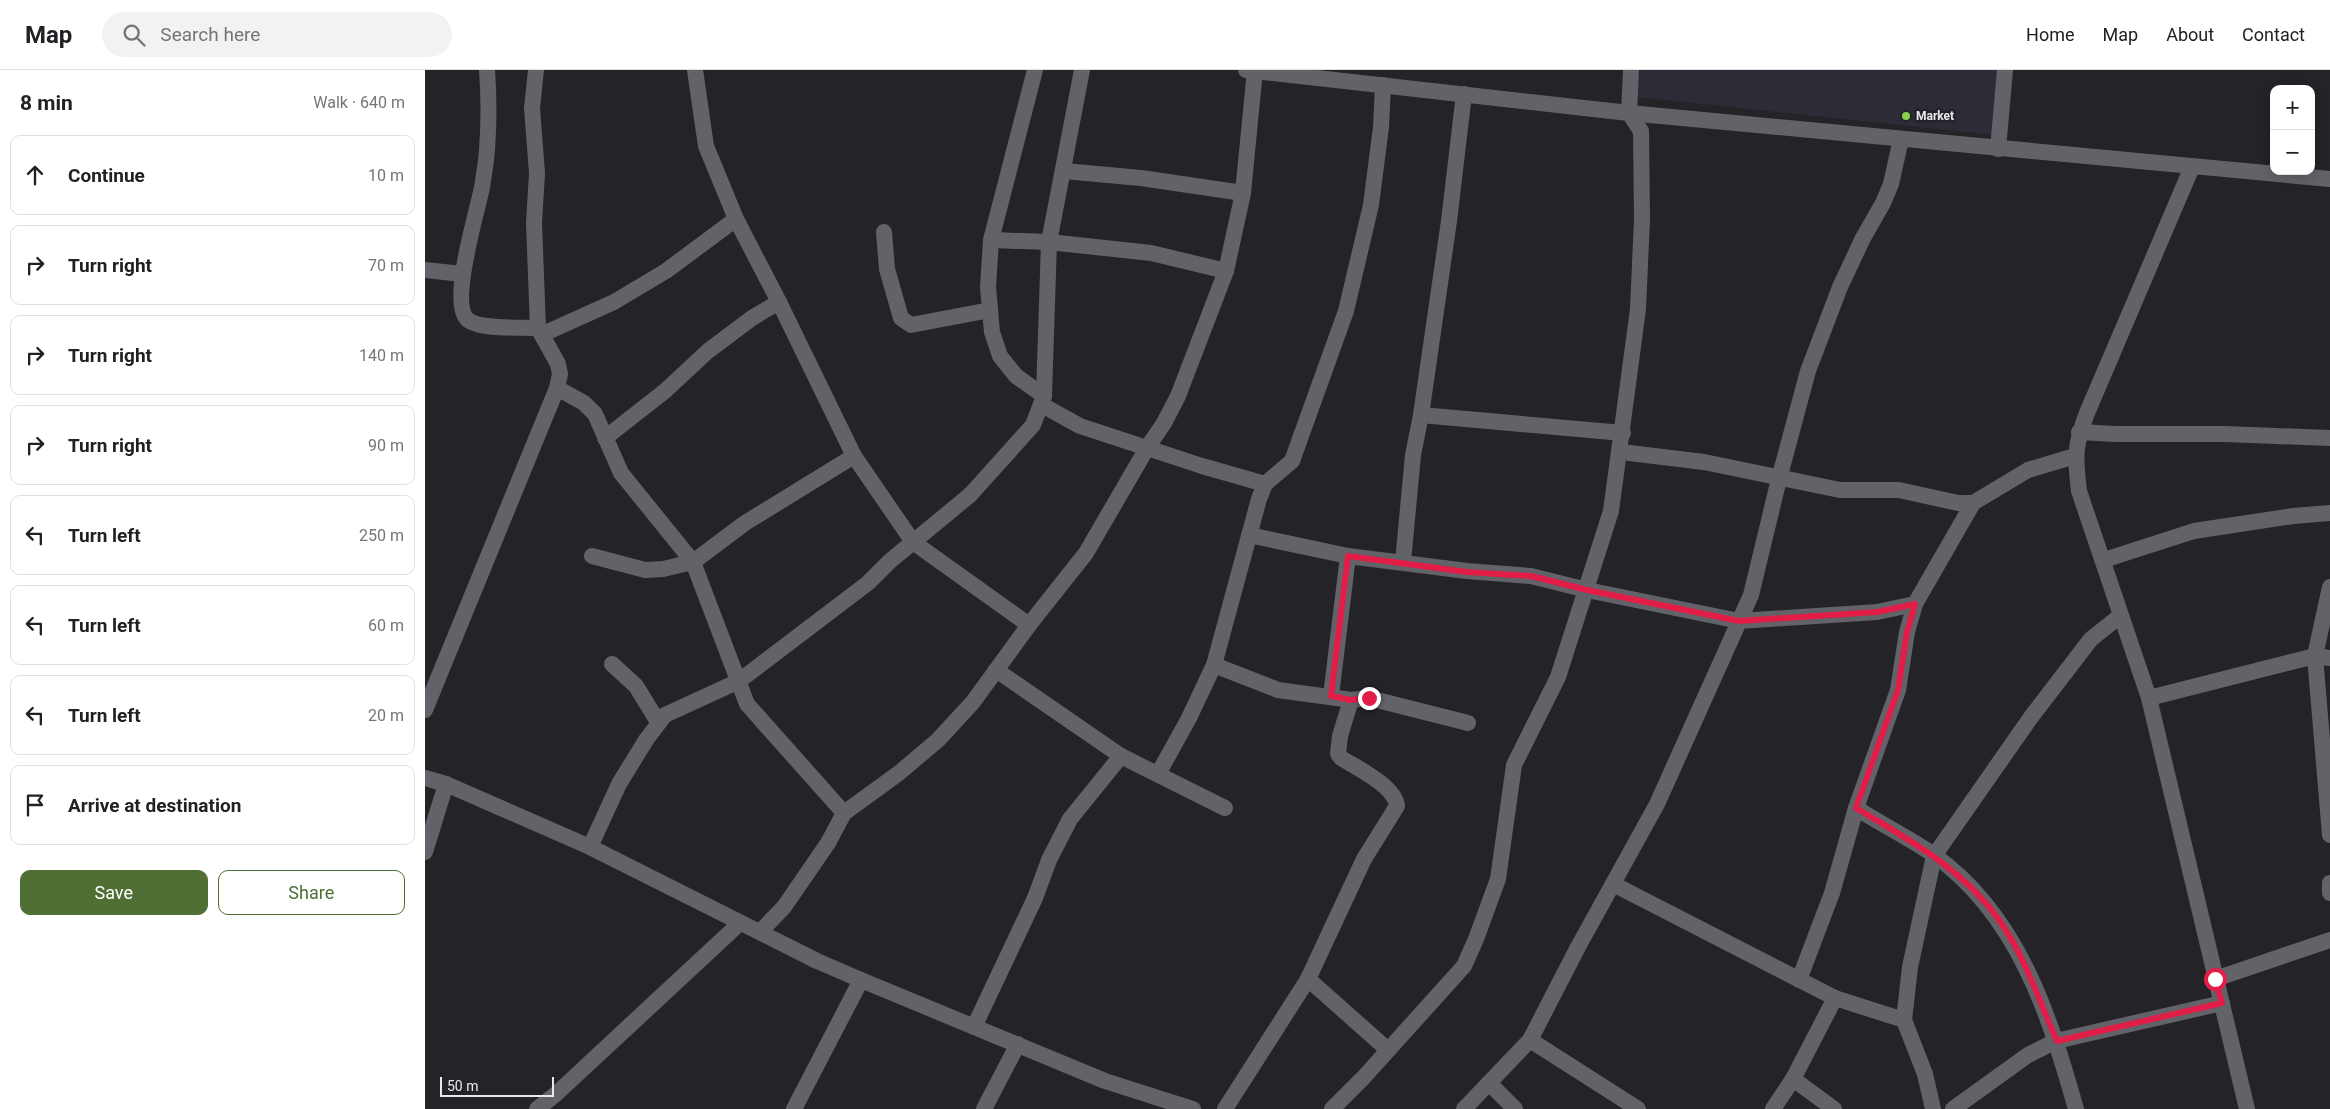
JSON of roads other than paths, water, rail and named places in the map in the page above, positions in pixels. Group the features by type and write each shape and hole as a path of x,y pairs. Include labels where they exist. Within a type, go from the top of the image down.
{"street":[{"path":"487,70 489,99 483,179 462,274 463,312 466,319 481,326 541,331 614,302 666,272 736,219"},
{"path":"425,710 557,388 560,374 559,364 541,331 534,223 537,173 532,108 536,70"},
{"path":"695,70 706,146 736,219 854,456 913,542 1029,625"},
{"path":"1035,70 991,240 988,288 992,332 1000,356 1016,376 1043,400 1080,426 1265,484"},
{"path":"590,848 619,784 658,722 675,709 739,681 868,583 913,542 970,495 1033,425 1043,400 1049,242 1082,70"},
{"path":"760,932 784,907 828,843 843,813 899,773 938,740 973,702 1029,625 1086,554 1178,396 1226,272 1243,193 1252,70 1629,113 2330,179"},
{"path":"1333,1109 1389,1050 1463,966 1476,939 1498,879 1513,765 1558,677 1611,511 1621,452 1638,308 1642,219 1641,132 1629,113 1631,70"},
{"path":"1999,149 2005,70"},
{"path":"1158,774 1189,718 1214,665 1249,535 1265,484 1292,461 1346,311 1371,205 1381,128 1383,85"},
{"path":"1403,562 1413,455 1421,415 1449,221 1463,94"},
{"path":"1464,1109 1530,1040 1657,804 1751,595 1808,371 1840,287 1891,184 1901,139"},
{"path":"2192,167 2079,432 2075,456 2079,491 2104,560 2120,616 2149,698 2247,1109"},
{"path":"1064,171 1141,178 1243,193"},
{"path":"884,232 887,269 901,318 911,324 990,310"},
{"path":"991,240 1049,242 1151,253 1226,272"},
{"path":"425,270 462,274"},
{"path":"605,438 665,391 708,351 752,318 779,302"},
{"path":"557,388 584,403 595,414 621,473 693,562 747,704 843,813"},
{"path":"1421,415 1623,433"},
{"path":"2079,432 2330,438"},
{"path":"1621,452 1704,462 1779,479 1840,490 1899,490 1958,503 1973,503"},
{"path":"592,556 645,570 663,569 693,562 745,523 854,456"},
{"path":"1799,980 1832,893 1856,808 1898,690 1907,632 1915,604 1973,503 2028,470 2075,456"},
{"path":"2104,560 2194,531 2293,516 2330,513"},
{"path":"1249,535 1348,556 1467,572 1531,576 1587,590 1739,621 1877,612 1915,604"},
{"path":"1331,696 1348,556"},
{"path":"2330,587 2322,657 2330,835"},
{"path":"1933,1109 1925,1074 1904,1020 1909,967 1934,856 2037,709 2091,639 2120,616"},
{"path":"2149,698 2322,657"},
{"path":"613,664 636,686 658,722"},
{"path":"1214,665 1278,690 1351,700 1369,698 1468,723"},
{"path":"996,670 1121,756 1225,808"},
{"path":"1225,1109 1308,979 1364,858 1397,806 1393,796 1385,786 1341,758 1338,754 1340,736 1351,700"},
{"path":"974,1027 1035,898 1049,860 1070,820 1121,756"},
{"path":"425,778 446,784 590,848 739,923 861,980 1105,1081 1193,1109"},
{"path":"425,852 446,784"},
{"path":"1856,808 1934,856 1978,894 1999,920 2017,950 2057,1041 2076,1109"},
{"path":"2330,883 2330,893"},
{"path":"1613,884 1835,998 1904,1020"},
{"path":"537,1109 556,1094 739,923"},
{"path":"2215,979 2330,940"},
{"path":"1308,979 1389,1050"},
{"path":"793,1109 861,980"},
{"path":"1773,1109 1793,1079 1835,998"},
{"path":"1953,1109 2028,1055 2057,1041 2222,1003"},
{"path":"1530,1040 1638,1109"},
{"path":"984,1109 1018,1044"},
{"path":"1793,1079 1834,1109"},
{"path":"1489,1083 1515,1109"}],"place":[{"name":"Market","path":"1906,116"}]}
